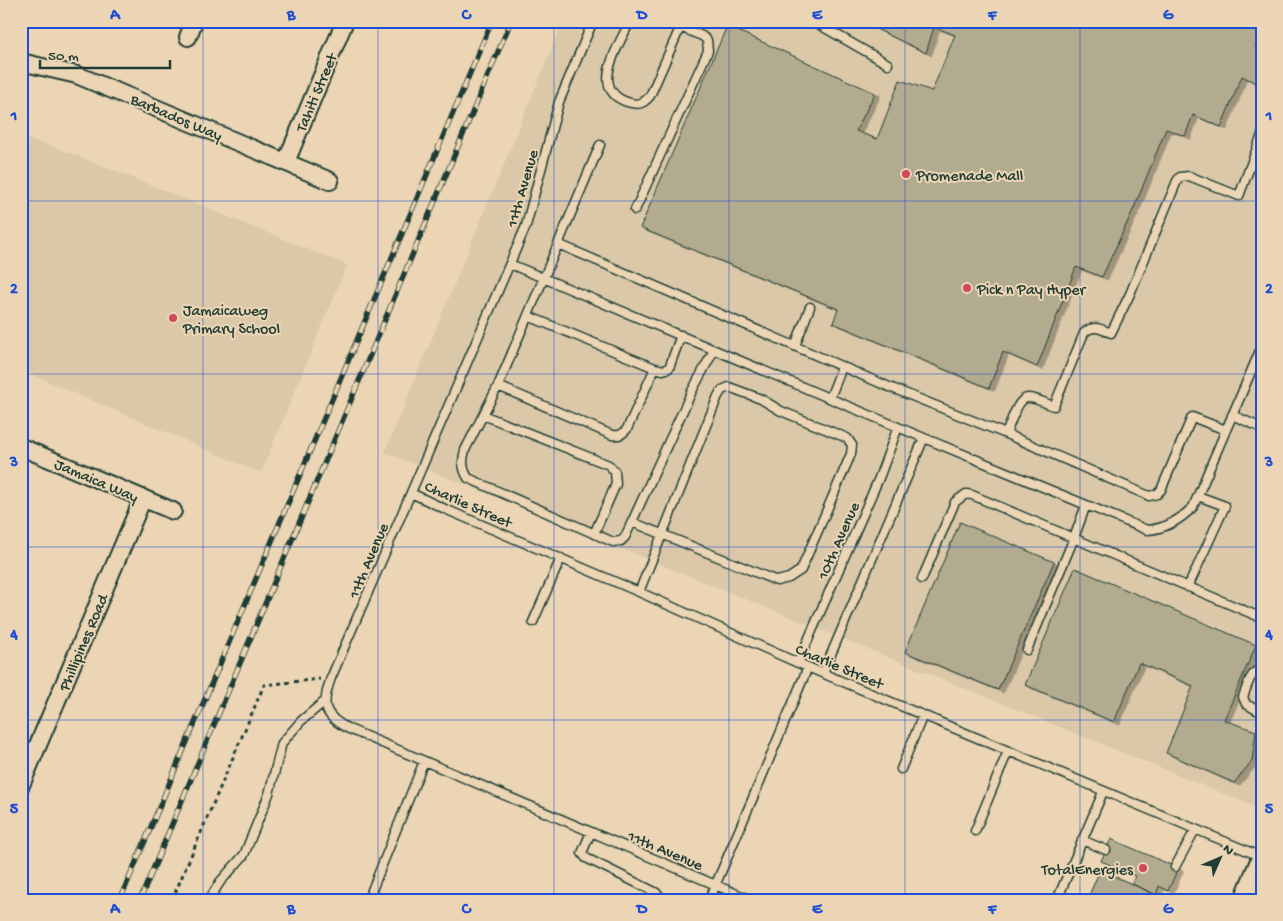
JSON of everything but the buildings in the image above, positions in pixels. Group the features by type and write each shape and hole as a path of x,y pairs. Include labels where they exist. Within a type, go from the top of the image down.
{"main road":[{"path":"1246,900 1262,861"}],"street":[{"path":"188,37 194,21"},
{"name":"Tahiti Street","path":"286,162 344,21"},
{"name":"Barbados Way","path":"21,62 77,75 330,181"},
{"name":"Jamaica Way","path":"21,447 173,511"},
{"name":"Phillipines Road","path":"21,785 143,498"}],"lane":[{"name":"11th Avenue","path":"593,21 559,102 529,218 331,678 326,691 325,701 328,714 339,724 751,900"},
{"path":"630,21 607,72 608,85 613,94 637,105 644,104 650,96 681,24 702,36 706,40 708,51 635,210"},
{"path":"816,22 888,64"},
{"path":"1006,434 1022,400 1030,398 1054,406 1084,333 1088,329 1098,328 1111,333 1130,294 1176,181 1180,177 1189,176 1239,196 1262,135"},
{"path":"600,145 498,386 465,450 462,461 468,478 594,534 613,542 618,542 625,537 692,392 714,350"},
{"path":"558,244 842,367 1006,434 1149,496 1157,494 1161,490 1192,417 1226,430"},
{"path":"510,264 1147,530 1167,526 1186,514 1193,507 1262,346"},
{"path":"795,346 810,307"},
{"path":"528,316 663,370 669,368 681,335"},
{"path":"830,398 842,367"},
{"path":"498,386 618,436 627,429 655,368"},
{"path":"632,522 663,536 777,581 782,581 796,575 800,570 850,454 852,445 850,441 781,411 761,399 729,387 720,392 663,536 640,592"},
{"path":"483,415 608,466 615,472 616,484 594,534"},
{"path":"1232,415 1262,428"},
{"name":"10th Avenue","path":"798,663 880,478 898,427"},
{"path":"824,673 924,438"},
{"name":"Charlie Street","path":"411,493 445,510 640,592 798,663 1262,857"},
{"path":"922,579 955,502 966,494 1262,618"},
{"path":"1188,587 1225,506 1198,496"},
{"path":"1027,650 1086,506"},
{"path":"533,622 561,558"},
{"path":"709,900 808,667"},
{"path":"1262,669 1255,671 1243,696 1246,704 1262,713"},
{"path":"209,900 220,882 244,855 268,794 282,743 301,721 325,701"},
{"path":"902,769 923,715"},
{"path":"974,831 1008,752"},
{"path":"368,900 424,761"},
{"path":"1057,900 1103,792"},
{"path":"1175,867 1195,830"},
{"path":"592,832 582,854 586,858 655,892 661,900"},
{"path":"1082,840 1106,850"}],"path":[{"path":"153,21 188,37"},
{"path":"172,900 264,685 331,678"}],"shaded area":[{"path":"563,21 1262,21 1262,793 1256,807 385,452"},
{"name":"Jamaicaweg Primary School","path":"21,138 46,144 116,171 347,265 261,473 21,370"}],"railway":[{"path":"120,900 492,21"},
{"path":"140,900 511,21"}],"place":[{"name":"Promenade Mall","path":"906,174"},
{"name":"Pick n Pay Hyper","path":"967,288"},
{"name":"Jamaicaweg Primary School","path":"173,318"},
{"name":"TotalEnergies","path":"1143,868"}]}
